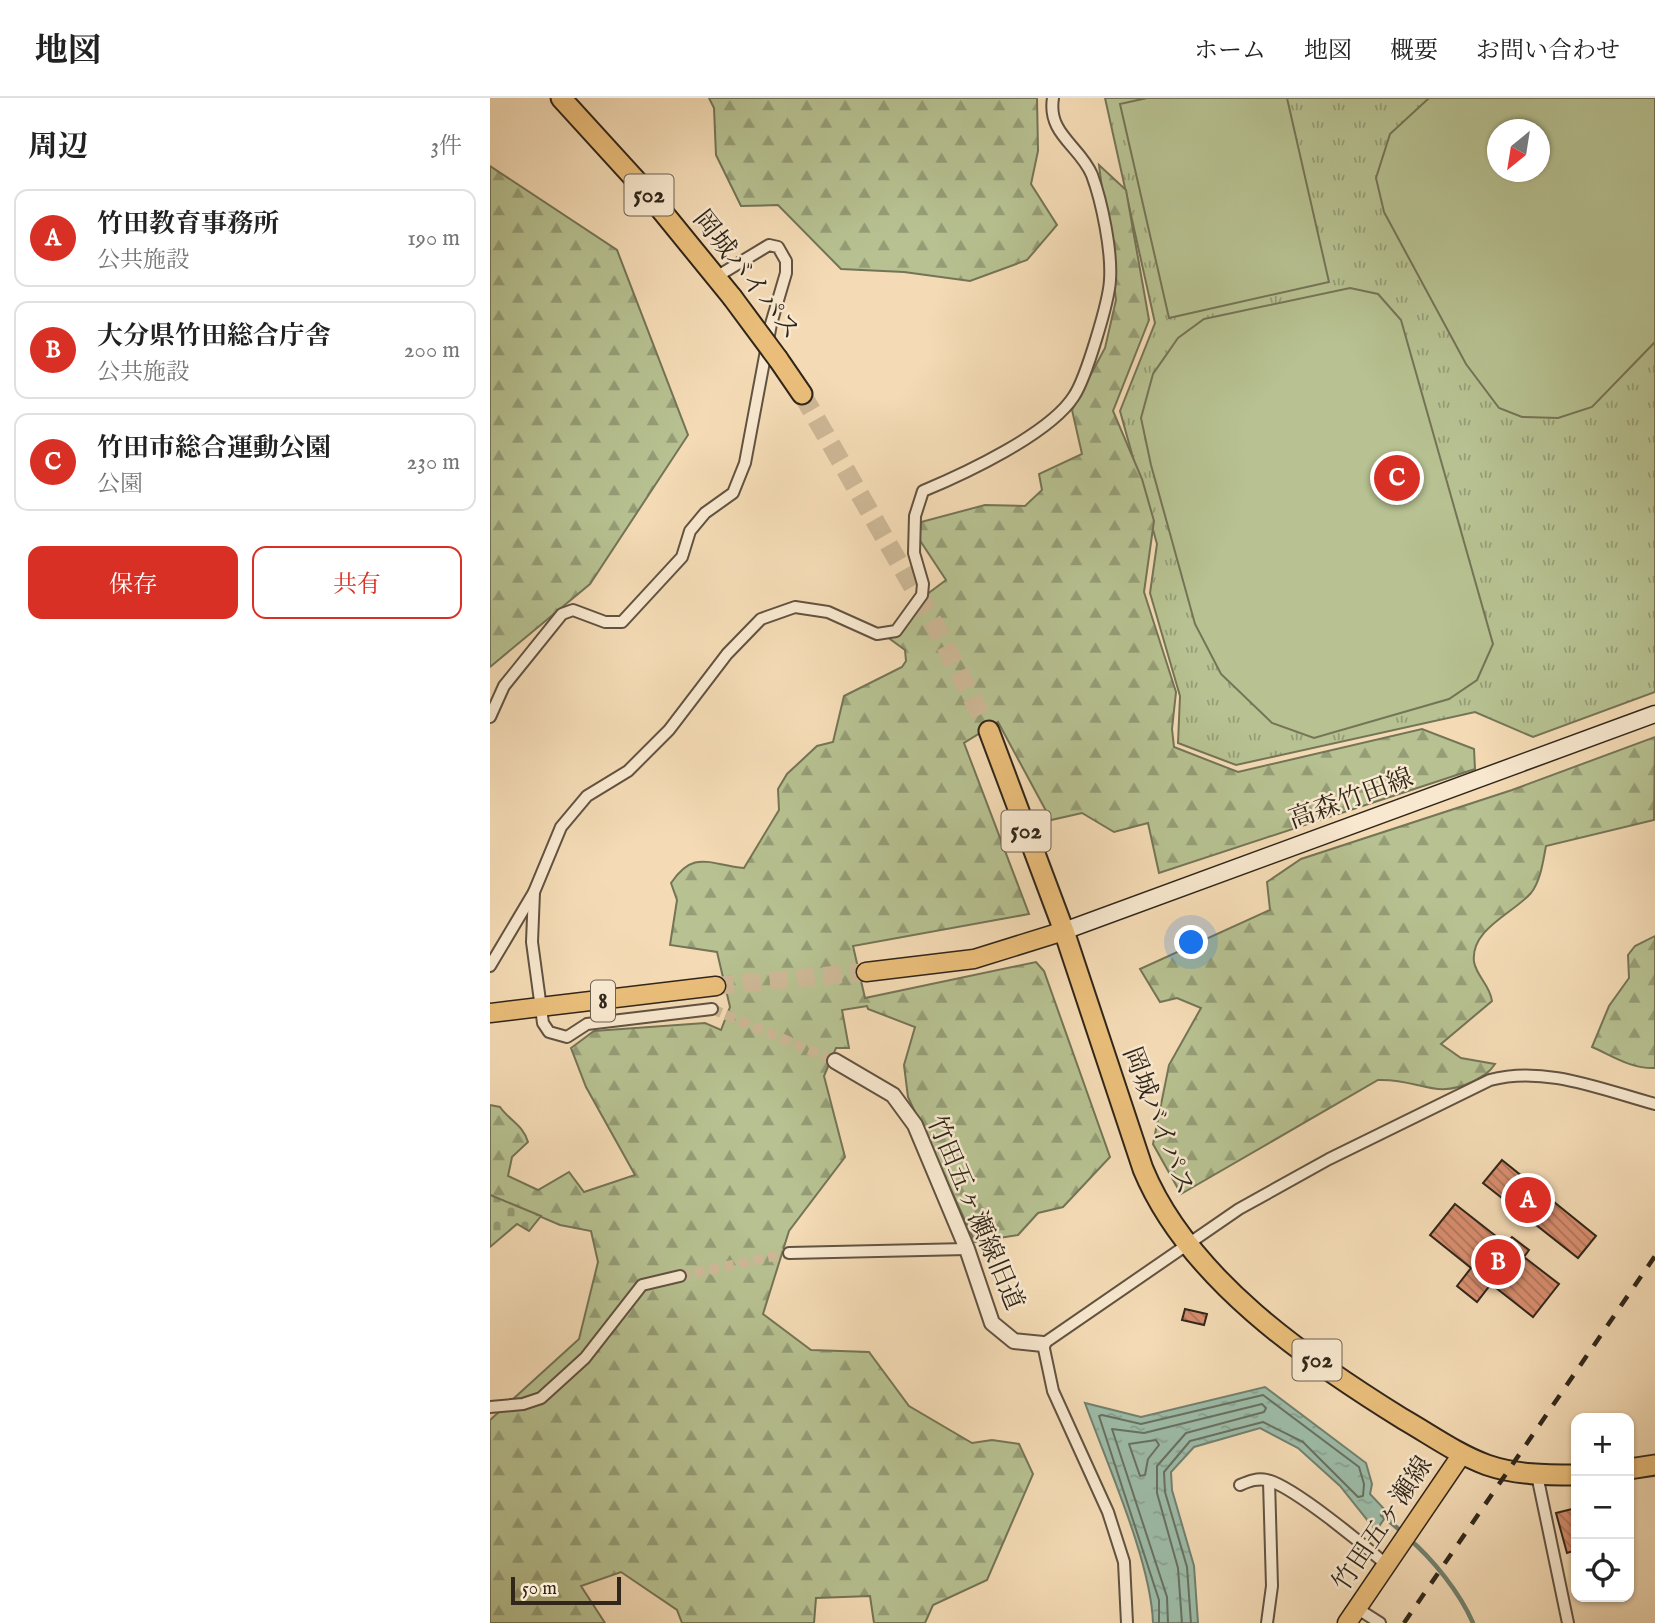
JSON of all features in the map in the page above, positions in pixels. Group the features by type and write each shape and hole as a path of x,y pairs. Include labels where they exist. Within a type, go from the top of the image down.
{"highway":[{"name":"岡城バイパス","path":"561,98 644,189 716,277 802,394"},
{"name":"岡城バイパス","path":"989,731 1064,931 1143,1169 1156,1199 1188,1246 1255,1314 1368,1396 1462,1454 1511,1472 1571,1475"},
{"path":"1634,1468 1655,1465"}],"main road":[{"name":"高森竹田線","path":"1064,931 1655,715"},
{"path":"866,972 974,959 1064,931"},
{"name":"8","path":"490,1013 716,986"},
{"name":"竹田五ヶ瀬線","path":"1352,1616 1462,1454"}],"street":[{"path":"490,966 534,892 561,827 587,796 628,771 669,730 727,654 761,620 795,607 828,612 877,634 896,631 922,595 923,584 914,553 915,516 923,491 1033,435 1074,397 1092,348 1110,280 1103,220 1091,173 1060,135 1051,112 1052,98"},
{"path":"490,717 504,686 562,614 573,610 606,622 622,622 682,557 690,531 705,513 733,493 745,463 771,324 786,273 786,261 778,247 769,245 716,277"},
{"path":"534,892 532,942 541,1009 549,1032 567,1037 587,1024 712,1009"},
{"name":"竹田五ヶ瀬線旧道","path":"835,1061 893,1095 915,1125 967,1249 992,1324 1014,1341 1044,1344"},
{"path":"1127,1623 1124,1562 1108,1512 1053,1391 1044,1344 1121,1288 1188,1246 1239,1209 1329,1159 1490,1080 1514,1073 1567,1081 1655,1104"},
{"path":"789,1253 967,1249"},
{"path":"490,1407 523,1404 541,1398 585,1358 642,1285 680,1276"},
{"path":"1537,1475 1568,1623"},
{"path":"1240,1485 1252,1480 1269,1481 1393,1559"},
{"path":"1267,1623 1272,1575 1269,1481"},
{"path":"1352,1616 1380,1623"}],"green space":[{"path":"709,98 1037,98 1038,151 1031,184 1057,225 1027,260 970,281 904,272 841,269 778,205 741,206 716,155 714,108"},
{"path":"1105,98 1655,98 1655,692 1533,737 1475,712 1236,765 1178,743 1180,696 1150,593 1157,544 1120,411 1155,323"},
{"path":"1147,98 1287,98 1329,282 1169,318 1120,104"},
{"path":"1429,98 1655,98 1655,342 1592,407 1558,418 1522,417 1499,408 1466,364 1384,212 1376,178 1390,134"},
{"path":"1099,165 1126,190 1149,320 1113,411 1142,479 1154,521 1144,592 1176,692 1172,729 1174,747 1238,772 1422,729 1474,749 1475,769 1159,873 1148,823 1114,832 1082,813 1051,820 998,722 964,743 1029,914 853,946 865,998 1036,962 1044,971 1110,1157 1063,1207 1038,1213 1018,1235 975,1242 908,1097 904,1065 915,1027 868,1009 867,1006 842,1010 849,1048 836,1048 824,1076 845,1157 789,1231 763,1314 811,1350 869,1352 909,1406 972,1443 992,1440 1019,1444 1033,1474 987,1580 933,1605 925,1623 874,1623 870,1596 816,1598 814,1623 682,1623 677,1610 621,1572 581,1586 605,1623 490,1623 490,1420 579,1339 598,1262 591,1231 560,1225 490,1195 490,1105 500,1107 523,1132 528,1142 512,1157 508,1176 538,1190 569,1172 584,1192 635,1175 586,1087 571,1048 594,1031 705,1023 721,1030 730,1007 717,952 670,945 677,900 671,883 679,872 695,863 712,862 744,868 779,810 778,789 787,774 817,746 833,742 844,696 902,667 906,661 905,650 886,636 918,601 946,580 919,539 921,522 985,505 1025,506 1042,490 1039,474 1082,454 1072,410 1105,348 1116,300"},
{"path":"490,166 617,250 688,435 590,584 490,667"},
{"path":"1350,288 1378,294 1401,320 1493,644 1477,680 1449,699 1314,738 1272,723 1221,674 1195,624 1151,465 1141,418 1153,374 1178,338 1204,319"},
{"path":"1655,737 1654,820 1546,846 1539,876 1531,893 1479,940 1474,962 1492,1001 1441,1044 1461,1058 1495,1064 1490,1070 1474,1081 1448,1089 1378,1080 1181,1194 1153,1144 1169,1065 1201,1008 1177,998 1160,1002 1140,969 1270,910 1267,882 1301,859 1512,790"},
{"path":"1655,936 1655,1068 1646,1068 1622,1061 1592,1047 1609,1006 1629,978 1628,955 1635,946"},
{"path":"490,1195 541,1216 529,1231 517,1224 490,1247"}],"water":[{"path":"1265,1387 1366,1463 1372,1484 1370,1494 1388,1513 1376,1531 1340,1486 1298,1448 1260,1428 1194,1447 1171,1472 1172,1490 1194,1566 1198,1623 1153,1623 1145,1571 1116,1483 1085,1403 1141,1417"}],"building":[{"path":"1502,1160 1596,1236 1578,1258 1483,1183"},
{"path":"1455,1204 1506,1244 1512,1237 1529,1250 1524,1257 1559,1284 1533,1317 1491,1284 1477,1302 1457,1286 1471,1268 1430,1235"},
{"path":"1185,1309 1207,1314 1204,1325 1182,1320"},
{"path":"1571,1509 1571,1552 1567,1553 1556,1513"}],"waterway":[{"path":"1382,1515 1402,1532"},
{"path":"1408,1538 1445,1577 1473,1623"}],"tunnel":[{"path":"802,394 937,629 989,731"},
{"path":"716,986 866,972"},
{"path":"712,1009 835,1061"},
{"path":"680,1276 789,1253"}],"railway":[{"path":"1404,1623 1655,1256"}],"place":[{"name":"竹田市総合運動公園","path":"1397,478"},
{"name":"竹田教育事務所","path":"1528,1200"},
{"name":"大分県竹田総合庁舎","path":"1498,1262"}]}
